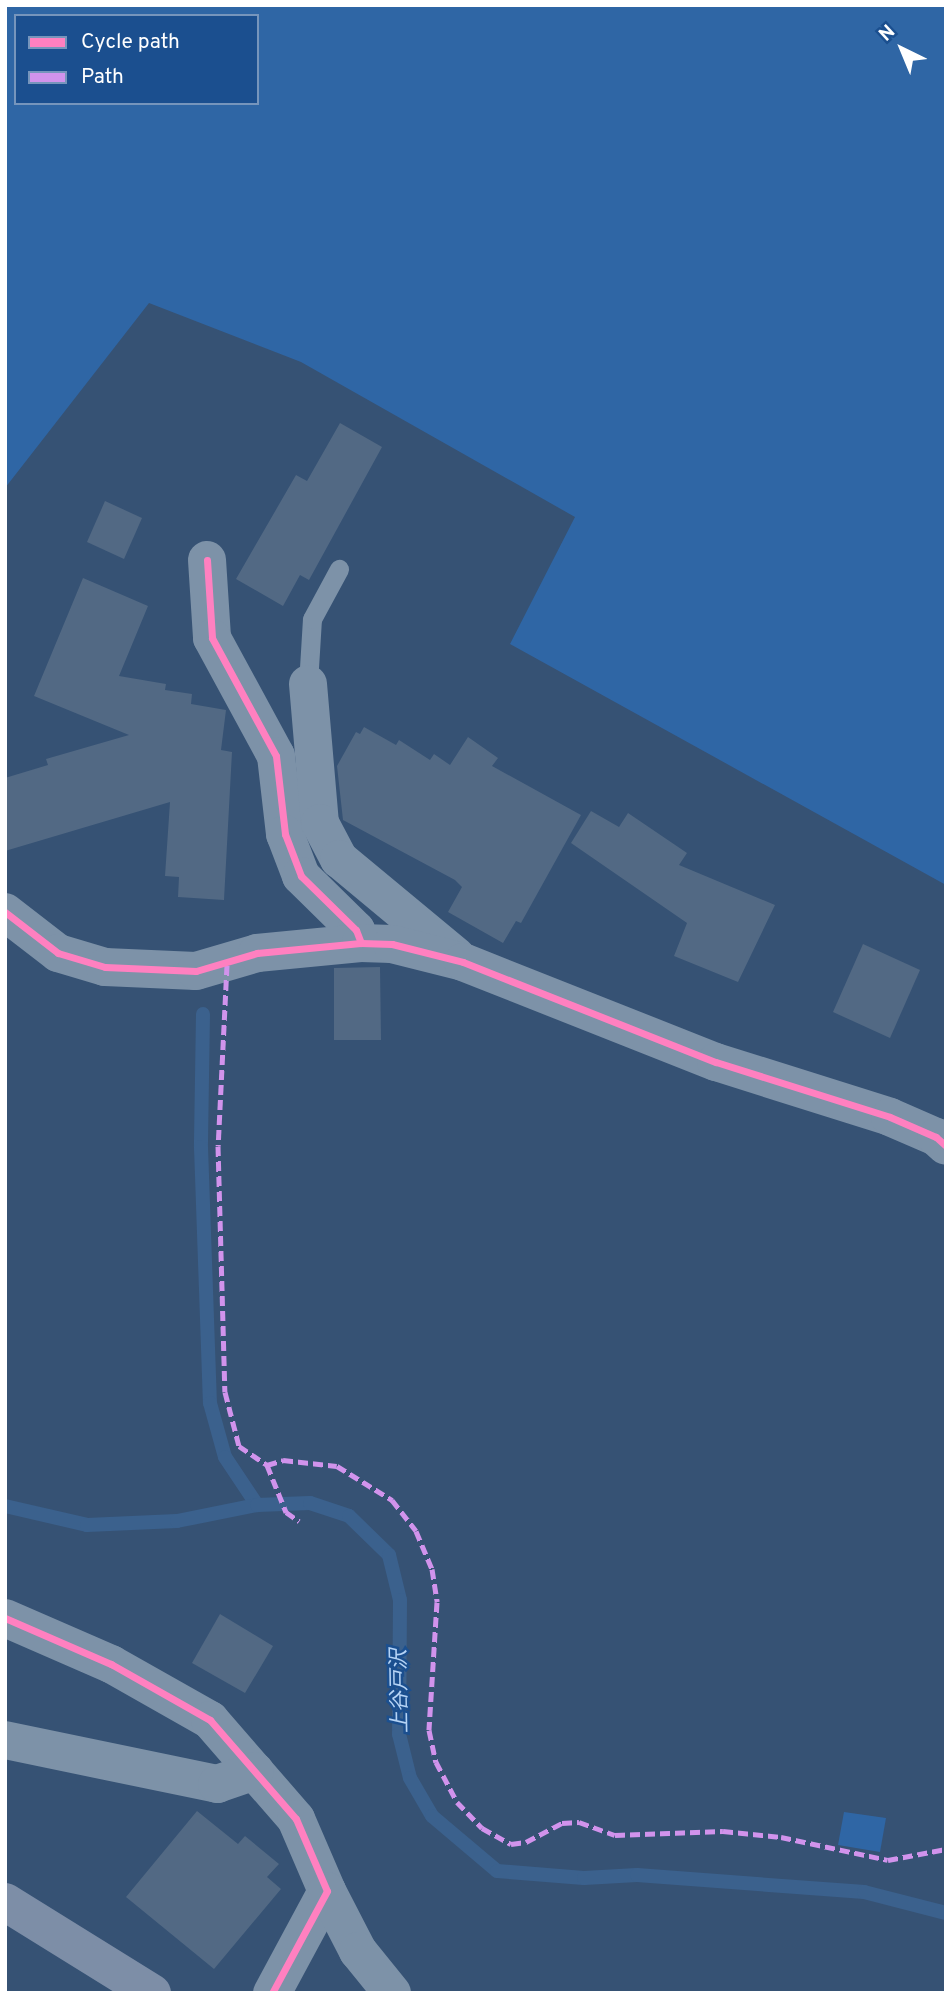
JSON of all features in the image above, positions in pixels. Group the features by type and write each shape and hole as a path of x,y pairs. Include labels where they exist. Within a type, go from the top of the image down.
{"main road":[{"path":"5,1902 152,1993"}],"street":[{"path":"206,560 212,638 275,757 285,834 301,876 356,930 361,943"},
{"path":"308,684 320,822 339,859 463,962"},
{"path":"5,912 58,953 105,967 196,971 257,953 361,943 391,944 463,962 716,1062 890,1118 936,1137 946,1146"},
{"path":"5,1618 153,1685 210,1720 296,1819 327,1891 358,1951 392,1993"},
{"path":"5,1741 217,1784 255,1771"},
{"path":"272,1993 327,1891"}],"lane":[{"path":"308,684 312,619 339,569"}],"shaded area":[{"path":"5,5 946,5 946,885 510,644 575,517 301,362 149,303 5,488"},
{"path":"844,1812 886,1818 880,1852 838,1845"}],"building":[{"path":"340,423 382,447 309,580 300,575 283,606 236,579 296,475 307,481"},
{"path":"105,501 142,518 124,559 87,542"},
{"path":"83,578 148,606 119,676 166,684 165,690 192,694 191,704 226,710 221,750 232,752 224,900 178,897 179,877 165,876 170,802 5,851 5,778 48,765 46,759 129,735 34,696"},
{"path":"364,727 396,745 399,740 430,760 434,754 450,765 468,737 498,758 492,766 581,815 521,923 516,921 503,943 448,912 462,887 455,880 343,820 337,766 356,732 360,734"},
{"path":"591,811 619,827 628,813 687,853 679,865 775,905 738,982 674,956 687,923 571,843"},
{"path":"863,944 920,970 890,1038 833,1012"},
{"path":"380,967 381,1040 334,1040 334,968"},
{"path":"220,1614 273,1646 245,1693 192,1663"},
{"path":"197,1811 238,1844 245,1836 279,1864 267,1877 281,1889 214,1969 126,1897"}],"waterway":[{"path":"203,1014 201,1147 210,1403 225,1457 257,1505"},
{"name":"上谷戸沢","path":"5,1506 87,1525 177,1521 257,1505 310,1503 349,1516 389,1555 400,1600 399,1734 410,1778 432,1816 497,1871 584,1878 637,1875 864,1892 946,1913"}],"marked path":[{"path":"227,965 218,1146 225,1392 239,1446 267,1465 286,1512 299,1521"},
{"path":"267,1465 283,1460 337,1466 392,1500 416,1531 432,1569 437,1602 429,1730 436,1762 457,1802 482,1828 511,1844 526,1842 562,1823 579,1822 615,1835 723,1831 781,1837 888,1860 946,1849"}],"cycle path":[{"path":"207,560 212,638 276,756 285,834 301,876 356,930 361,943"},
{"path":"5,912 58,953 105,967 196,971 257,953 361,943 392,944 463,962 716,1062 890,1117 936,1137 946,1146"},
{"path":"5,1618 111,1664 210,1720 296,1819 327,1891 272,1993"}]}
